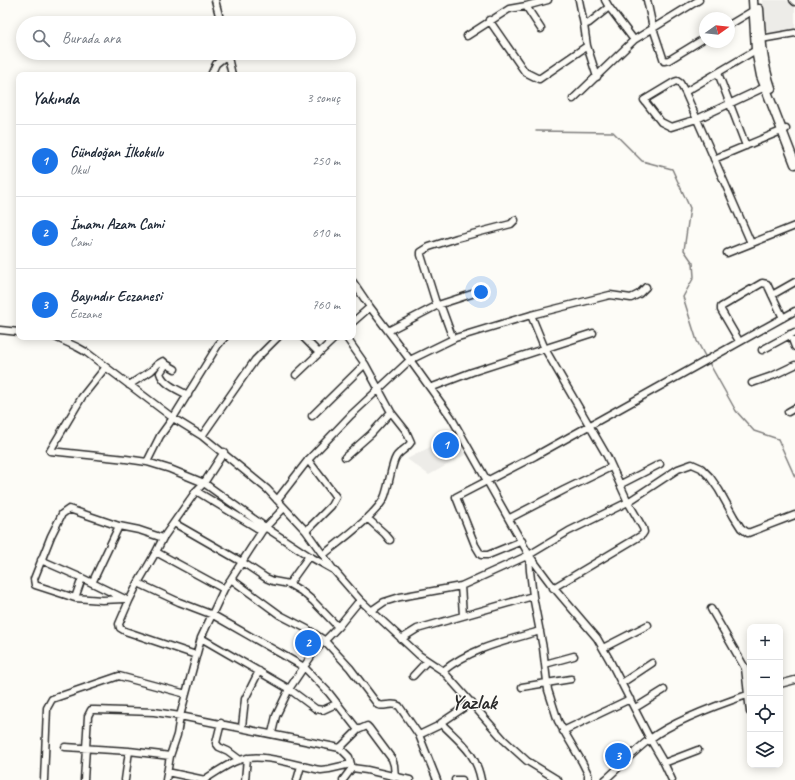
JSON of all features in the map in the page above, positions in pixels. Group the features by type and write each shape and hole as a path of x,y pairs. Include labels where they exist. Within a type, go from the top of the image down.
{"main road":[{"path":"753,0 756,50 760,76 784,131 795,152"},
{"path":"759,0 761,39 765,71 795,164"}],"street":[{"path":"215,0 219,16"},
{"path":"467,36 489,20 509,9 548,0"},
{"path":"579,0 587,46 597,77"},
{"path":"605,0 608,7 634,40"},
{"path":"647,0 653,28 664,61 669,60 699,42"},
{"path":"573,99 634,40 698,0"},
{"path":"526,6 541,28"},
{"path":"584,25 589,23 608,7"},
{"path":"735,21 754,10"},
{"path":"489,20 525,72 539,79 587,46"},
{"path":"761,39 795,33"},
{"path":"686,92 756,50"},
{"path":"212,72 216,64 220,60"},
{"path":"228,60 231,72"},
{"path":"718,72 746,146"},
{"path":"751,243 696,119 686,92 679,82 674,82 644,100 661,122 671,127 696,119 765,87"},
{"path":"714,160 784,131"},
{"path":"453,339 442,309 436,303 421,252 429,247 456,238 511,224 515,220"},
{"path":"727,253 795,226"},
{"path":"772,295 795,282"},
{"path":"739,342 721,310 721,307 762,283 767,284 783,318"},
{"path":"356,286 451,416 510,518 529,555 553,588 603,648 672,780"},
{"path":"277,500 308,460 352,415 410,360 453,339 610,295 631,298 639,294 646,287"},
{"path":"388,331 438,305 478,292"},
{"path":"356,319 370,307"},
{"path":"522,541 488,555 481,556 475,545 456,497 658,389 701,363 795,311"},
{"path":"531,316 545,349 607,456 628,502 644,532 642,535 553,588"},
{"path":"0,330 16,332"},
{"path":"430,388 472,372 593,333"},
{"path":"762,350 793,333 795,346"},
{"path":"62,340 77,347 174,418 224,452 277,500 306,531 333,569 360,600 401,639 427,661 443,671 504,740 528,761 558,780"},
{"path":"147,462 160,436 174,418 222,340"},
{"path":"202,436 255,360 275,340"},
{"path":"306,340 319,352"},
{"path":"296,375 333,340"},
{"path":"323,555 367,518 380,504 388,488 395,458 411,442 406,431 391,412 365,364 348,340"},
{"path":"129,385 163,362 175,369"},
{"path":"166,364 160,373 161,378 177,390 188,395"},
{"path":"312,416 365,364"},
{"path":"752,383 772,376 795,365"},
{"path":"105,368 82,397 50,451 147,462 170,469 204,483 263,529"},
{"path":"788,412 795,408"},
{"path":"345,457 371,434 391,412"},
{"path":"196,655 132,634 120,628 120,624 126,600 138,583 163,538 196,491 204,483 224,452"},
{"path":"306,531 331,506 336,497 308,460"},
{"path":"620,484 660,464"},
{"path":"371,610 384,602 400,597 461,586 529,555 569,531 628,502 678,469 692,464 701,468 710,477 734,518 741,528 748,533 795,515"},
{"path":"510,518 611,467"},
{"path":"196,491 333,569"},
{"path":"166,780 170,756 177,735 180,716 201,638 230,578 263,529 284,508"},
{"path":"126,600 75,598 36,585 34,579 51,536 62,514 69,509 119,526 139,530 163,538"},
{"path":"367,518 390,540"},
{"path":"174,523 242,562 266,578 273,581 290,584 313,601 338,627"},
{"path":"92,583 119,526"},
{"path":"156,552 224,589"},
{"path":"529,555 533,596 540,632 548,690 558,721 582,762 588,774 588,780"},
{"path":"290,584 309,556"},
{"path":"41,560 126,600"},
{"path":"75,598 82,578"},
{"path":"230,578 280,615 308,629 324,640 350,668 375,703 381,706 395,704 399,706 419,735 437,780"},
{"path":"138,583 178,602 213,615 304,667 329,693 336,704 358,730"},
{"path":"461,586 463,615"},
{"path":"401,639 417,629 533,596"},
{"path":"272,733 276,716 289,689 324,640 338,627 360,600"},
{"path":"711,609 745,668 747,681"},
{"path":"603,648 648,624"},
{"path":"443,671 455,661 483,648 540,632"},
{"path":"201,638 289,689 316,709 323,710 336,704"},
{"path":"545,664 574,656"},
{"path":"413,676 427,661"},
{"path":"622,683 652,663"},
{"path":"242,727 245,699 259,671"},
{"path":"44,780 47,708 52,699 119,676 186,694"},
{"path":"522,687 571,679"},
{"path":"783,683 795,680"},
{"path":"635,708 664,690"},
{"path":"605,780 650,739 667,728 707,709 747,695"},
{"path":"564,731 630,698"},
{"path":"419,735 442,724 441,723 472,702"},
{"path":"84,780 88,716 91,710 154,712 242,727 340,748 349,757 351,766 343,780"},
{"path":"221,723 216,744 240,760"},
{"path":"442,724 472,755 479,768 482,780"},
{"path":"340,748 358,730 364,726 369,728 392,759 395,777"},
{"path":"65,747 130,751 170,756"},
{"path":"664,763 698,750"},
{"path":"125,780 130,751"},
{"path":"167,772 204,780 240,760 247,758 267,758 321,770 351,766 410,780"},
{"path":"245,780 247,758"},
{"path":"297,780 301,766"},
{"path":"455,780 462,780"}],"shaded area":[{"path":"762,0 786,0 795,7 795,31 765,35"},
{"path":"453,435 465,455 429,475 407,459"}],"waterway":[{"path":"536,131 613,132 642,161 672,169 690,208 684,250 693,263 694,277 683,297 697,341 706,358"},
{"path":"708,361 736,411 754,431 778,439 795,477"}],"place":[{"name":"Gündoğan İlkokulu","path":"446,445"},
{"name":"İmamı Azam Cami","path":"308,643"},
{"name":"Bayındır Eczanesi","path":"618,756"}],"district":[{"name":"Yazlak","path":"474,702"}]}
